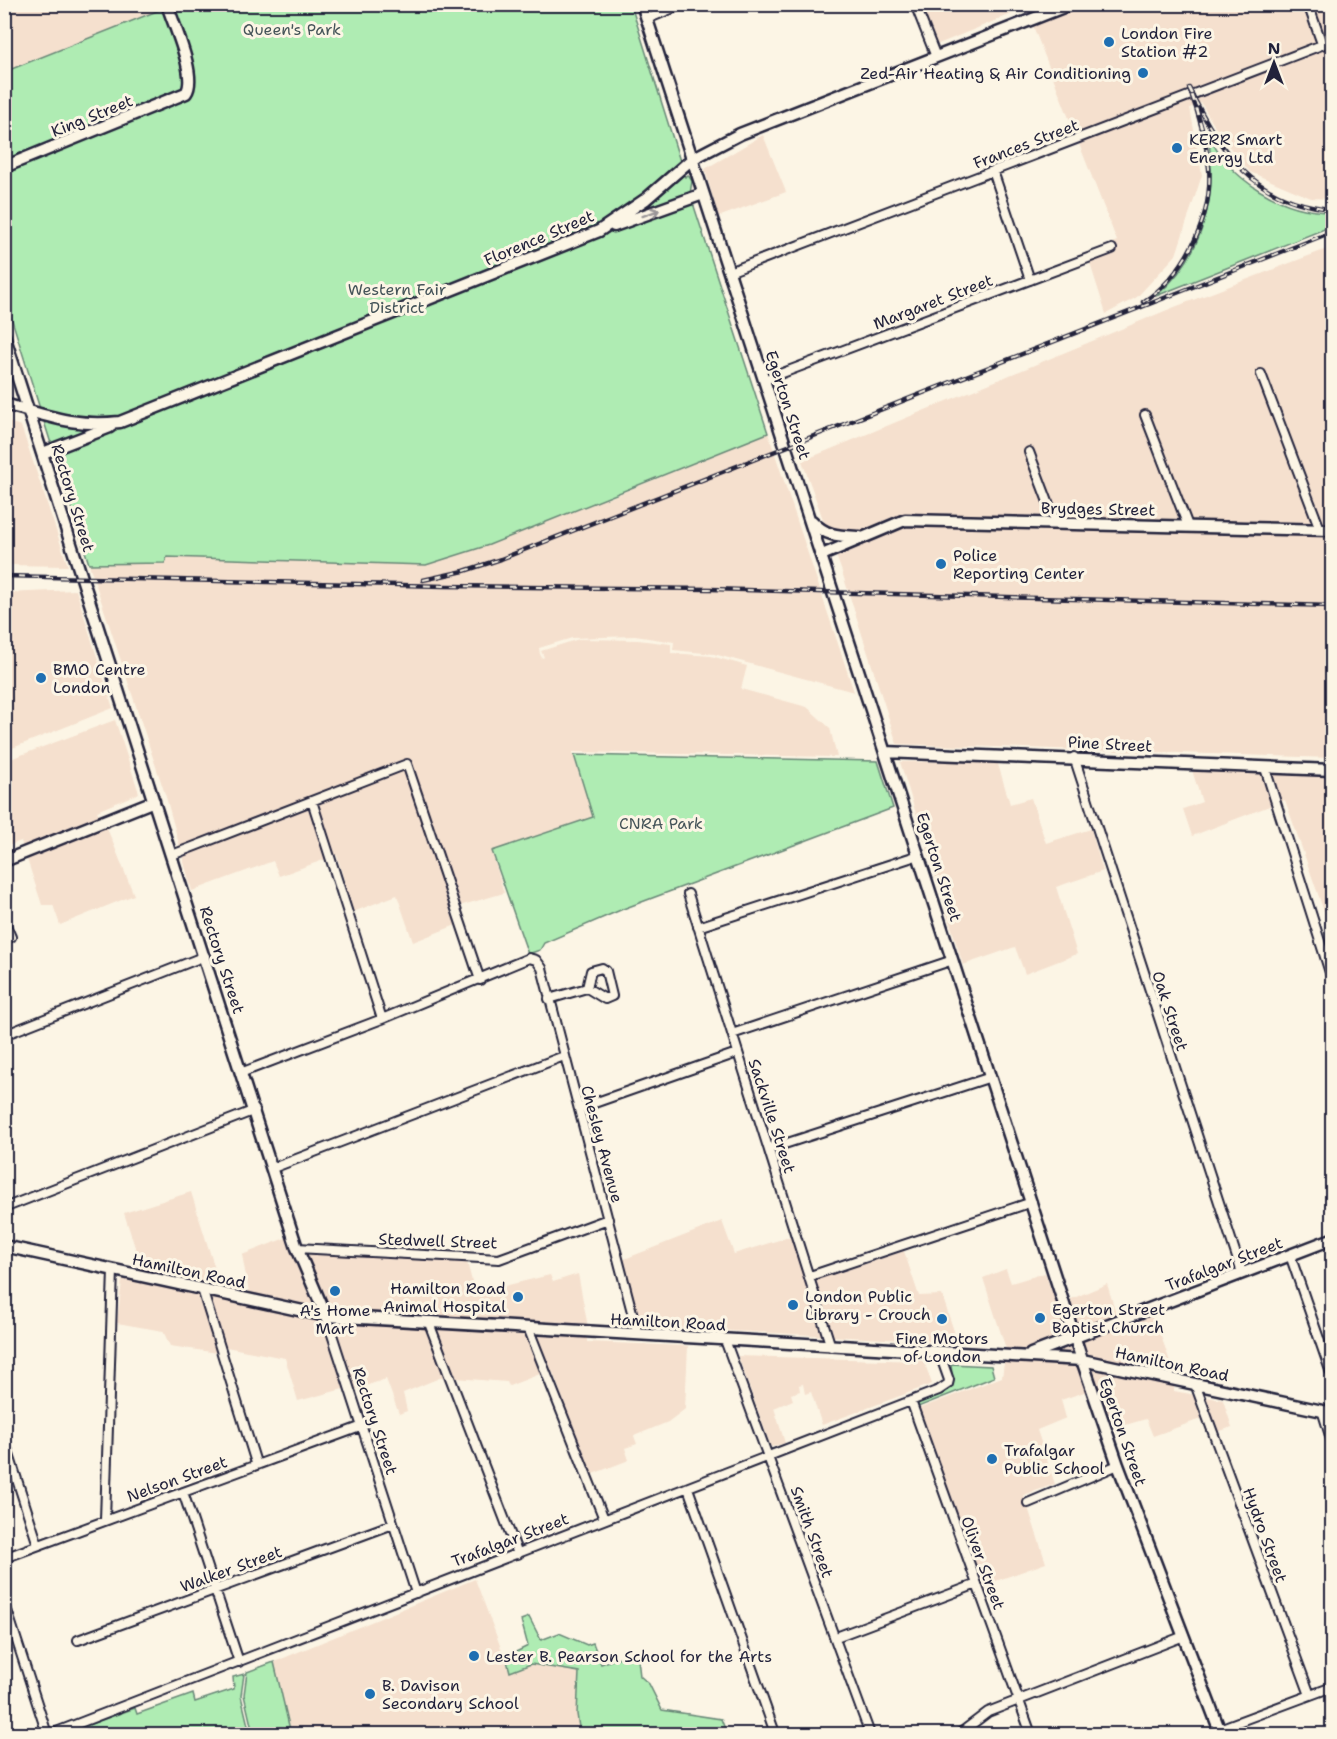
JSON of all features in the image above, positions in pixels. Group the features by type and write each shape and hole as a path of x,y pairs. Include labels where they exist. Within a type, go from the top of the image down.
{"street":[{"name":"King Street","path":"4,167 173,101 189,90 190,74 167,4"},
{"name":"Egerton Street","path":"642,4 1082,1360 1118,1465 1220,1732"},
{"path":"647,19 683,4"},
{"path":"915,4 936,57"},
{"name":"Florence Street","path":"4,404 65,422 93,425 120,422 599,231 646,199 692,159 744,132 1071,4"},
{"path":"1308,4 1322,44"},
{"name":"Frances Street","path":"729,272 1332,41"},
{"path":"993,171 1030,280"},
{"path":"599,231 703,194"},
{"name":"Margaret Street","path":"765,380 1112,249"},
{"name":"Rectory Street","path":"4,335 7,351 30,411 171,855 243,1072 297,1248 326,1317 416,1593"},
{"path":"1261,374 1320,529"},
{"path":"1145,415 1188,526"},
{"path":"43,453 120,422"},
{"path":"1029,452 1056,523"},
{"path":"810,519 824,532 833,536 867,537"},
{"name":"Brydges Street","path":"822,555 905,520 1332,530"},
{"name":"Pine Street","path":"885,752 1332,770"},
{"name":"Oak Street","path":"1074,758 1242,1273"},
{"path":"171,855 407,765 480,980 243,1072"},
{"path":"1265,768 1332,979"},
{"path":"4,861 154,801"},
{"path":"312,801 382,1019"},
{"path":"698,927 919,855"},
{"name":"Sackville Street","path":"688,894 831,1347"},
{"path":"4,921 11,937"},
{"path":"4,1035 205,956"},
{"name":"Chesley Avenue","path":"480,980 529,958 536,960 542,968 638,1335"},
{"path":"732,1034 953,960"},
{"path":"549,999 587,988"},
{"path":"580,1108 737,1053"},
{"path":"273,1168 564,1056"},
{"path":"769,1149 991,1077"},
{"path":"4,1208 255,1110"},
{"path":"810,1276 1032,1202"},
{"name":"Stedwell Street","path":"297,1248 499,1259 608,1219"},
{"name":"Trafalgar Street","path":"1025,1356 1332,1239"},
{"name":"Hamilton Road","path":"4,1246 326,1317 1082,1360 1327,1411"},
{"path":"1290,1255 1332,1376"},
{"path":"105,1520 113,1270"},
{"path":"202,1289 256,1463"},
{"path":"429,1323 518,1554"},
{"path":"529,1330 604,1520"},
{"name":"Smith Street","path":"725,1340 870,1734"},
{"name":"Trafalgar Street","path":"49,1734 911,1401 948,1384 948,1374 939,1352"},
{"name":"Hydro Street","path":"1195,1384 1310,1695"},
{"name":"Oliver Street","path":"911,1401 1030,1734"},
{"path":"1327,1411 1332,1442"},
{"name":"Nelson Street","path":"4,1558 360,1426"},
{"path":"4,1439 39,1545"},
{"path":"1028,1503 1118,1465"},
{"path":"688,1488 775,1732"},
{"path":"183,1492 238,1662"},
{"name":"Walker Street","path":"78,1640 393,1524"},
{"path":"836,1637 976,1584"},
{"path":"4,1601 49,1734"},
{"path":"959,1734 988,1712 1184,1636"},
{"path":"1220,1732 1332,1687"}],"shaded area":[{"path":"5,5 161,5 163,10 5,72"},
{"path":"921,5 1332,5 1332,199 1311,198 1250,172 1221,137 1201,103 1190,108 1202,175 1176,255 1137,297 1106,314 1087,254 1117,241 1026,8 936,45"},
{"path":"763,135 786,192 718,217 705,169"},
{"path":"1332,247 1332,758 897,744 842,572 802,461 1172,308"},
{"path":"5,421 21,426 68,566 5,565"},
{"path":"768,433 854,692 714,654 673,650 674,642 635,636 572,638 539,648 540,654 542,658 544,657 541,651 579,639 638,640 671,644 671,653 711,656 747,666 741,689 807,707 830,728 837,757 572,752 594,817 492,851 504,893 449,909 456,925 413,942 397,895 353,912 337,855 279,876 273,861 192,891 166,797 89,564 166,557 222,558 609,498"},
{"path":"76,590 113,708 5,751 5,593"},
{"path":"115,720 139,793 97,811 107,828 134,895 60,925 53,905 42,905 21,841 5,847 5,761"},
{"path":"997,761 1010,804 1031,798 1046,843 1091,829 1103,871 1056,887 1077,954 1025,974 1015,947 963,965 900,762"},
{"path":"1191,767 1332,776 1332,934 1285,800 1192,836 1183,809 1202,802"},
{"path":"191,1192 220,1285 249,1292 242,1255 288,1237 294,1258 311,1252 467,1262 475,1293 550,1275 553,1282 578,1274 587,1322 587,1342 688,1346 685,1409 668,1422 634,1436 637,1444 625,1448 629,1460 590,1475 553,1372 540,1374 509,1386 507,1382 442,1377 403,1393 407,1411 399,1414 386,1379 353,1390 343,1389 298,1401 285,1358 226,1347 218,1353 170,1346 163,1331 117,1323 122,1281 142,1269 124,1213"},
{"path":"722,1221 734,1254 792,1236 806,1283 904,1251 919,1296 942,1295 958,1343 641,1326 622,1260"},
{"path":"1006,1269 1011,1283 1045,1273 1057,1305 1107,1284 1120,1326 1154,1316 1174,1373 1174,1391 1223,1400 1232,1427 1217,1432 1209,1416 1153,1436 1146,1419 1115,1428 1096,1388 1061,1400 1066,1418 1037,1430 1055,1484 1024,1495 1046,1563 982,1586 918,1409 1002,1377 1006,1349 983,1278"},
{"path":"738,1356 924,1361 932,1384 822,1425 811,1392 805,1394 803,1384 799,1385 800,1391 791,1394 793,1400 774,1408 785,1443 771,1447"},
{"path":"475,1579 510,1672 531,1664 579,1672 577,1714 580,1734 473,1734 470,1726 454,1731 455,1734 291,1734 274,1662"}],"green space":[{"name":"Western Fair District","path":"172,5 631,5 685,177 688,175 692,181 690,194 768,433 489,545 426,565 167,557 165,563 89,564 5,298 4,72"},
{"path":"1208,134 1217,151 1243,179 1276,199 1294,206 1313,211 1332,212 1332,226 1156,296 1186,262 1204,222 1211,179"},
{"name":"CNRA Park","path":"574,755 878,761 893,808 623,909 544,943 540,950 528,954 492,851 593,817"},
{"path":"951,1364 991,1366 994,1377 918,1407 918,1403 951,1388 953,1384"},
{"path":"529,1617 541,1640 559,1633 587,1645 593,1643 601,1664 637,1651 640,1676 649,1684 662,1710 721,1719 727,1734 580,1734 577,1714 579,1672 531,1664 510,1672 506,1657 528,1646 521,1620"},
{"path":"274,1662 291,1734 253,1734 244,1695 247,1672"},
{"path":"244,1674 241,1696 250,1734 63,1734 135,1708 137,1714 193,1694 195,1702 234,1689 233,1677"}],"railway":[{"path":"1143,302 1172,277 1183,261 1201,225 1206,206 1209,187 1208,157 1202,127 1189,88 1227,153 1260,185 1304,204 1332,209"},
{"path":"423,580 464,571 501,559 1332,232"},
{"path":"4,576 444,586 711,589 1332,606"}],"place":[{"name":"London Fire Station #2","path":"1109,42"},
{"name":"Zed-Air Heating & Air Conditioning","path":"1143,73"},
{"name":"KERR Smart Energy Ltd","path":"1177,148"},
{"name":"Police Reporting Center","path":"941,564"},
{"name":"BMO Centre London","path":"41,678"},
{"name":"A's Home Mart","path":"335,1291"},
{"name":"Hamilton Road Animal Hospital","path":"518,1297"},
{"name":"London Public Library - Crouch","path":"793,1305"},
{"name":"Egerton Street Baptist Church","path":"1040,1318"},
{"name":"Fine Motors of London","path":"942,1319"},
{"name":"Trafalgar Public School","path":"992,1459"},
{"name":"Lester B. Pearson School for the Arts","path":"474,1656"},
{"name":"B. Davison Secondary School","path":"370,1694"}],"park label":[{"name":"Queen's Park","path":"292,29"}]}
